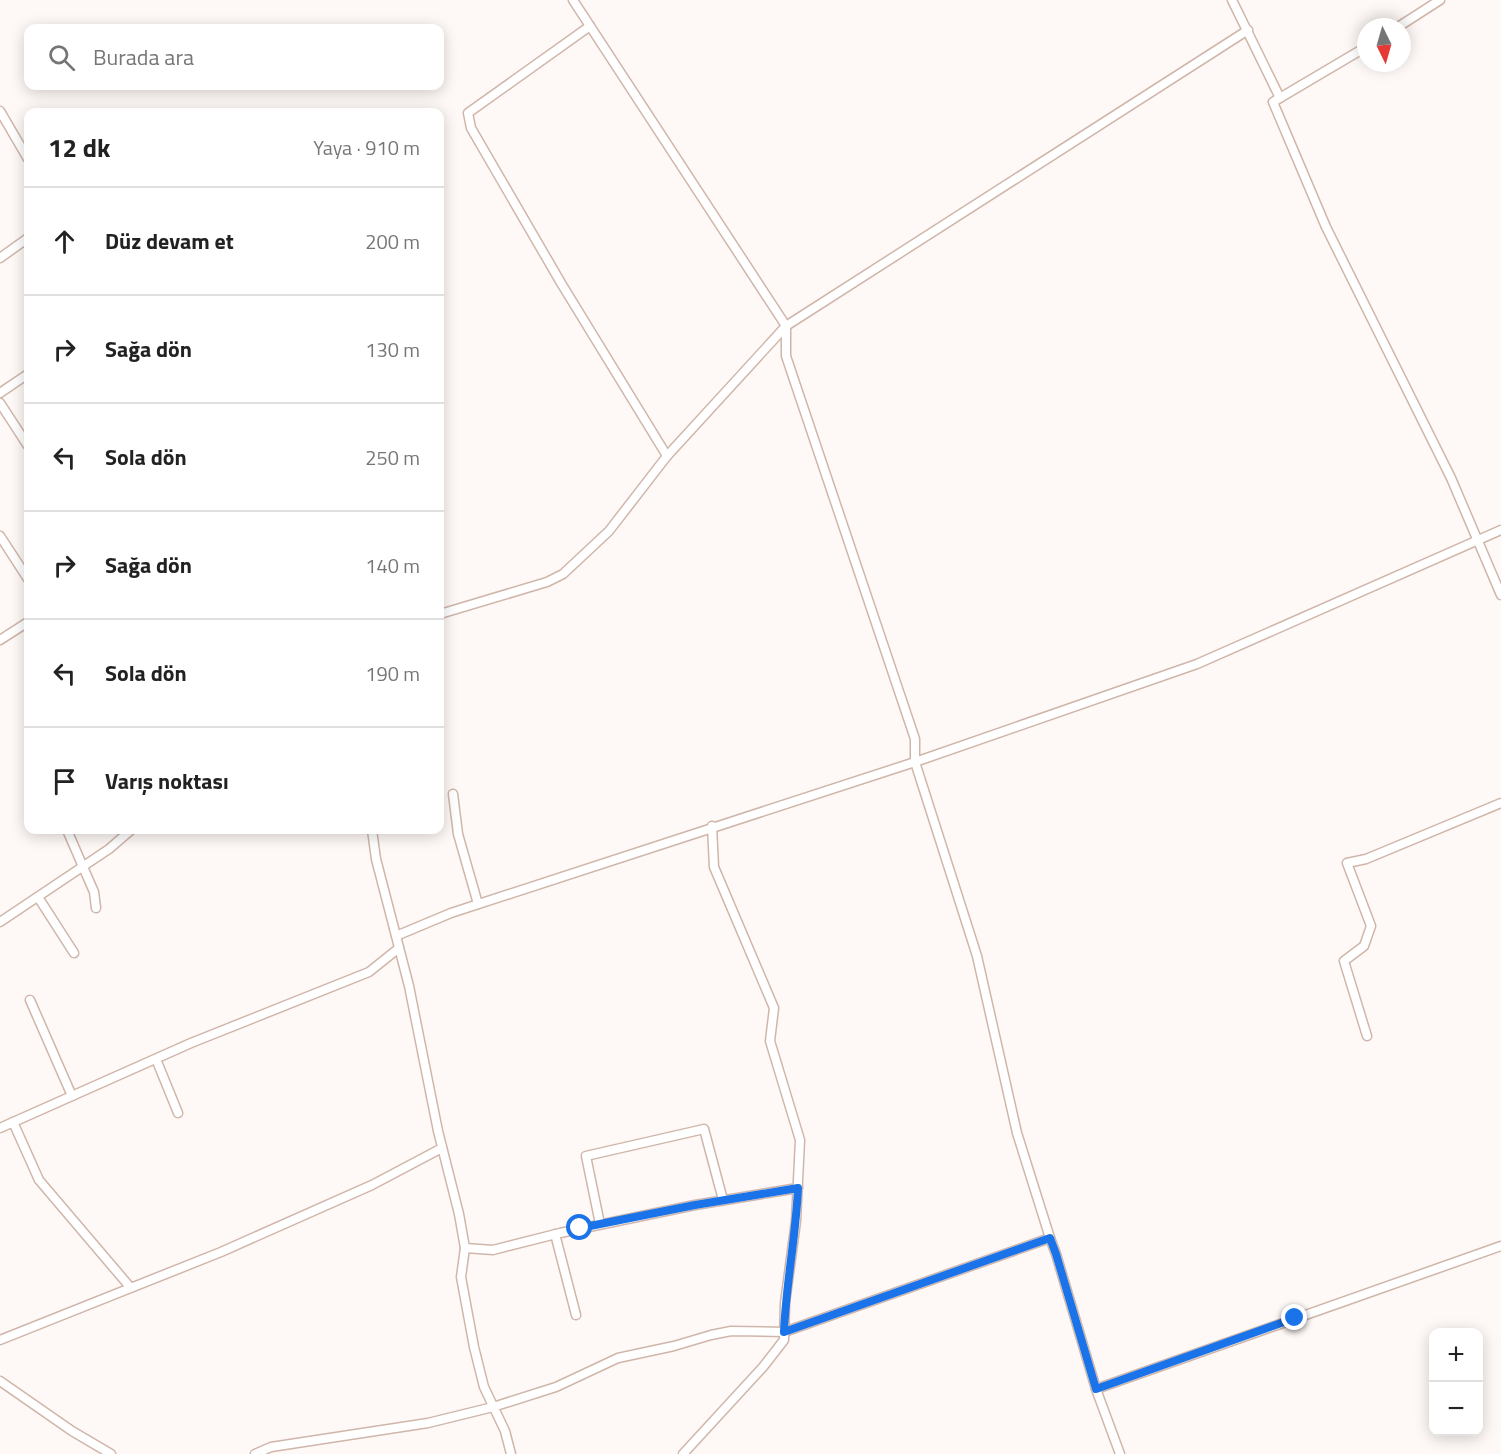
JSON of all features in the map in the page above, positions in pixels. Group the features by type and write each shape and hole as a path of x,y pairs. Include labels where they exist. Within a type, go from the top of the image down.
{"street":[{"path":"573,0 786,326 786,356 915,739 915,762 977,956 1017,1133 1096,1389 1120,1454"},
{"path":"1232,0 1280,98"},
{"path":"1411,19 1440,0"},
{"path":"590,26 468,113 471,128 561,283 667,456"},
{"path":"444,613 547,582 563,574 609,531 667,456 786,326 1248,30"},
{"path":"1357,52 1273,102 1326,227 1450,477 1501,595"},
{"path":"0,111 24,152"},
{"path":"0,258 24,241"},
{"path":"0,393 24,377"},
{"path":"0,403 24,441"},
{"path":"396,936 478,904 712,826 915,762 1197,664 1501,530"},
{"path":"0,536 24,573"},
{"path":"0,640 24,625"},
{"path":"453,794 458,834 478,904"},
{"path":"1367,1036 1344,961 1364,946 1371,926 1347,862 1366,859 1501,803"},
{"path":"683,1454 763,1367 784,1340 785,1303 798,1188 800,1140 770,1041 774,1008 714,867 712,826"},
{"path":"69,834 94,892 96,908"},
{"path":"0,922 109,849 126,834"},
{"path":"373,834 376,859 399,948 465,1248 461,1277 484,1387 504,1431 509,1453"},
{"path":"38,897 74,953"},
{"path":"0,1128 156,1059 369,972 399,948"},
{"path":"30,1000 72,1096"},
{"path":"156,1059 178,1113"},
{"path":"14,1122 39,1180 130,1287"},
{"path":"600,1224 586,1156 704,1129 723,1200"},
{"path":"0,1340 221,1252 372,1185 442,1148"},
{"path":"465,1248 493,1250 600,1224 798,1188"},
{"path":"555,1234 576,1315"},
{"path":"255,1454 271,1447 428,1423 493,1407 556,1387 618,1358 711,1335 731,1331 784,1332 1050,1238"},
{"path":"1096,1389 1501,1246"},
{"path":"0,1381 72,1431 111,1454"}],"route":[{"path":"580,1228 695,1205 798,1188 785,1303 784,1332 1050,1238 1096,1389 1295,1318"}]}
